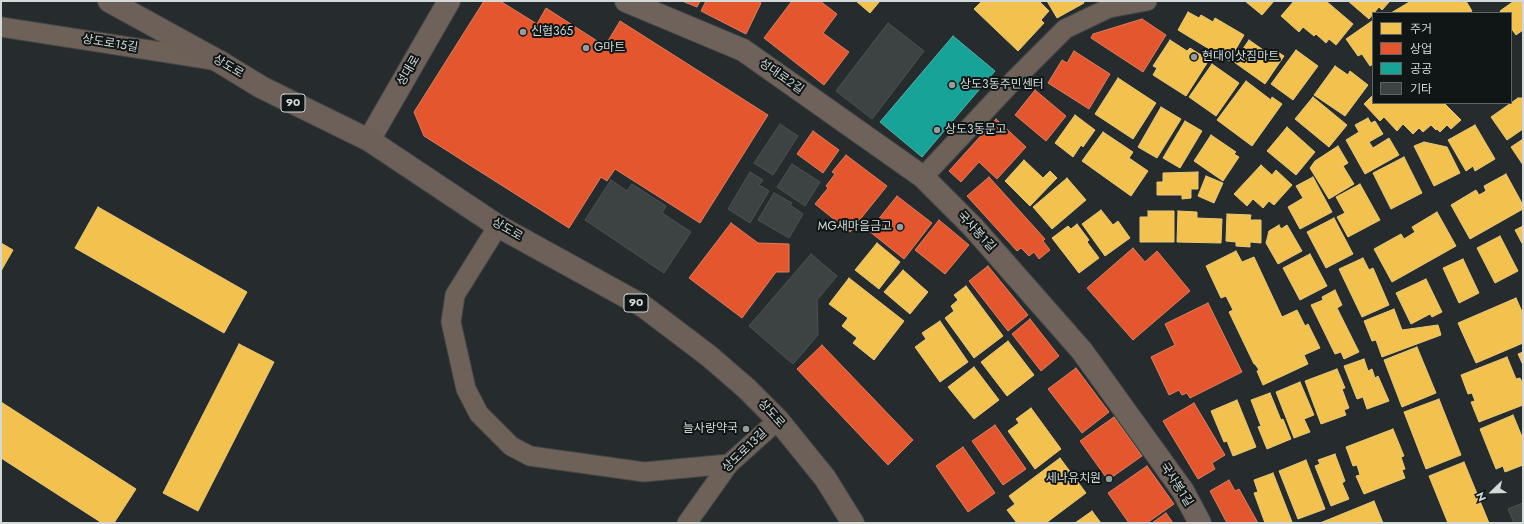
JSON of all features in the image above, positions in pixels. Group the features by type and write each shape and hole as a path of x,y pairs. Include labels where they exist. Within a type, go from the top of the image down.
{"main road":[{"name":"상도로","path":"109,1 220,62 261,87 369,140 498,226 643,306 709,356 746,388 778,420 824,478 853,523"}],"street":[{"name":"성대로","path":"369,140 449,1"},
{"name":"성대로2길","path":"626,1 743,50 923,177"},
{"path":"923,177 1014,80 1065,29 1107,5 1148,1"},
{"name":"상도로15길","path":"1,27 220,62"},
{"name":"국사봉1길","path":"923,177 973,227 1082,351 1183,492 1200,523"},
{"path":"498,226 455,295 451,322 466,389 479,414 511,446 530,456 644,472 729,464"},
{"name":"상도로13길","path":"687,523 729,464 778,420"}],"building: 주거":[{"path":"856,1 880,1 870,13"},
{"path":"982,1 1039,1 1049,11 1041,20 1044,23 1018,51 974,9"},
{"path":"1047,1 1083,1 1084,3 1057,18"},
{"path":"1245,1 1274,1 1262,15"},
{"path":"1294,1 1326,1 1353,24 1336,45 1329,39 1326,43 1316,34 1314,36 1303,27 1299,32 1281,16"},
{"path":"1348,1 1390,1 1382,10 1379,7 1375,12 1372,12 1372,15 1369,19"},
{"path":"1411,1 1462,1 1463,3 1466,1 1472,11 1470,12 1393,12"},
{"path":"1514,1 1523,1 1523,30 1516,35 1512,29 1512,12 1500,11"},
{"path":"1188,12 1199,18 1201,15 1213,22 1215,18 1244,35 1229,61 1178,30"},
{"path":"1372,21 1372,65 1370,66 1362,54 1358,56 1346,39"},
{"path":"1170,40 1187,51 1190,48 1209,60 1186,96 1153,75 1157,68 1153,66"},
{"path":"1249,40 1269,54 1273,49 1284,56 1265,84 1234,62"},
{"path":"1296,50 1318,66 1293,100 1271,84"},
{"path":"1212,64 1239,83 1216,116 1189,97"},
{"path":"1335,66 1348,75 1350,71 1368,85 1345,116 1314,95"},
{"path":"1118,78 1156,103 1133,139 1095,114"},
{"path":"1246,81 1271,100 1272,97 1282,104 1252,146 1217,120"},
{"path":"1372,96 1372,104 1445,104 1461,120 1451,129 1447,125 1440,132 1431,125 1423,132 1419,128 1413,134 1403,124 1397,131 1384,117 1380,121 1364,104"},
{"path":"1313,97 1347,125 1329,147 1295,119"},
{"path":"1518,98 1523,98 1523,129 1507,140 1491,117 1509,104 1512,104 1512,102"},
{"path":"1161,107 1181,119 1157,158 1138,147"},
{"path":"1075,115 1095,130 1083,147 1081,145 1073,157 1055,143"},
{"path":"1368,118 1371,123 1375,121 1383,134 1369,142 1373,148 1389,138 1399,155 1365,174 1346,140 1359,132 1355,125"},
{"path":"1185,121 1202,131 1180,168 1163,158"},
{"path":"1475,125 1495,159 1475,171 1473,166 1466,171 1448,140"},
{"path":"1287,127 1315,152 1296,175 1267,151"},
{"path":"1103,132 1133,152 1129,158 1148,171 1131,196 1082,161"},
{"path":"1211,135 1236,152 1234,154 1239,157 1223,181 1194,161"},
{"path":"1523,139 1523,165 1511,147"},
{"path":"1424,142 1447,147 1460,173 1434,186 1414,146"},
{"path":"1338,146 1348,163 1343,166 1354,184 1329,199 1310,168 1315,161"},
{"path":"1404,157 1422,193 1391,209 1373,173"},
{"path":"1024,160 1043,178 1050,171 1057,178 1030,206 1005,181"},
{"path":"1261,165 1272,175 1276,170 1292,185 1274,205 1269,201 1263,208 1253,199 1247,206 1234,194"},
{"path":"1198,172 1198,189 1191,189 1191,198 1182,199 1182,195 1157,195 1157,182 1163,182 1163,173"},
{"path":"1506,174 1523,205 1523,209 1470,239 1451,205 1476,190 1479,195 1486,191 1484,186"},
{"path":"1206,176 1223,183 1214,203 1198,196"},
{"path":"1313,177 1332,212 1300,229 1288,207 1303,198 1296,186"},
{"path":"1067,178 1086,200 1052,229 1033,207"},
{"path":"1360,184 1380,220 1348,237 1337,217 1345,213 1336,197"},
{"path":"98,207 247,292 224,333 75,248"},
{"path":"1101,210 1113,225 1118,221 1130,238 1105,256 1082,224"},
{"path":"1148,211 1174,211 1174,242 1140,242 1140,217 1148,217"},
{"path":"1178,211 1197,212 1197,218 1222,219 1221,243 1177,242"},
{"path":"1437,212 1456,246 1392,282 1374,249 1401,234 1404,239 1415,232 1412,227"},
{"path":"1227,214 1251,215 1250,220 1261,220 1261,243 1250,242 1250,247 1236,246 1236,242 1226,241"},
{"path":"1334,218 1353,254 1326,268 1307,232"},
{"path":"1077,224 1089,240 1087,242 1099,258 1079,273 1052,238 1068,226 1071,229"},
{"path":"1279,225 1281,229 1287,225 1302,251 1278,264 1266,243 1269,231"},
{"path":"1523,226 1523,245 1515,230"},
{"path":"1500,236 1518,271 1495,283 1477,248"},
{"path":"1,243 13,250 1,271"},
{"path":"877,243 900,262 879,289 855,270"},
{"path":"1236,251 1242,262 1254,257 1282,317 1297,310 1305,326 1308,324 1320,348 1304,355 1308,364 1263,385 1257,371 1259,370 1254,364 1229,312 1233,310 1226,296 1221,298 1206,266"},
{"path":"1310,254 1327,286 1300,300 1283,268"},
{"path":"1363,258 1369,270 1373,268 1389,305 1362,317 1339,269"},
{"path":"1463,259 1479,293 1459,303 1443,268"},
{"path":"903,270 928,292 910,314 884,292"},
{"path":"849,278 904,321 874,360 853,343 857,338 842,326 848,318 829,304"},
{"path":"1426,279 1442,312 1432,317 1430,314 1411,324 1396,293"},
{"path":"966,286 1003,336 974,358 945,318 954,311 951,306 958,300 954,295"},
{"path":"1335,290 1342,305 1337,308 1359,352 1344,359 1341,352 1335,354 1311,305 1323,300 1322,297"},
{"path":"1516,298 1523,314 1523,343 1476,363 1458,323"},
{"path":"1394,309 1402,330 1438,325 1441,335 1382,357 1376,340 1372,341 1364,321"},
{"path":"940,321 968,362 940,382 915,347 926,339 922,333"},
{"path":"1008,341 1034,375 1007,396 981,362"},
{"path":"239,344 274,362 198,511 163,493"},
{"path":"1417,347 1436,393 1402,407 1384,360"},
{"path":"1523,352 1523,365 1518,354"},
{"path":"1507,357 1516,379 1520,378 1523,384 1523,405 1479,422 1471,402 1475,401 1472,393 1468,394 1461,375"},
{"path":"1364,359 1368,371 1372,369 1375,378 1378,376 1389,401 1367,409 1363,397 1357,399 1344,366"},
{"path":"974,367 999,400 974,419 948,387"},
{"path":"1337,369 1345,388 1342,389 1349,408 1344,410 1346,415 1321,424 1305,381"},
{"path":"1300,382 1314,415 1304,419 1310,432 1294,438 1276,392"},
{"path":"1270,393 1281,420 1283,419 1291,439 1267,449 1258,427 1261,426 1251,400"},
{"path":"1439,399 1461,455 1426,469 1404,412"},
{"path":"1237,400 1256,447 1233,456 1227,441 1224,442 1211,411"},
{"path":"1,402 136,489 114,523 102,523 1,458"},
{"path":"1031,408 1061,449 1035,469 1008,431 1019,423 1016,419"},
{"path":"1513,415 1523,439 1523,465 1505,472 1503,466 1496,469 1480,429"},
{"path":"1393,429 1404,456 1401,457 1405,469 1402,470 1405,478 1364,494 1356,476 1360,475 1357,465 1353,466 1346,447"},
{"path":"1335,454 1345,481 1342,483 1349,499 1331,506 1315,466 1320,464 1318,460"},
{"path":"1060,458 1086,493 1046,523 1017,523 1007,510 1015,504 1009,496"},
{"path":"1306,460 1325,509 1298,519 1279,471"},
{"path":"1464,462 1489,523 1448,523 1429,476"},
{"path":"1273,473 1292,522 1265,523 1254,493 1258,492 1254,480"},
{"path":"1374,501 1383,523 1320,523"},
{"path":"1092,511 1101,523 1075,523"}],"building: 상업":[{"path":"484,1 500,1 537,24 546,8 605,46 620,21 768,115 700,223 615,169 607,181 601,177 569,228 424,136 414,112"},
{"path":"682,1 700,1 697,7"},
{"path":"706,1 757,1 761,3 746,34 701,11"},
{"path":"792,1 820,1 837,14 823,33 849,52 824,85 764,38"},
{"path":"1142,19 1166,35 1143,72 1091,38 1093,34"},
{"path":"1074,51 1110,74 1089,109 1048,83 1062,60 1067,63"},
{"path":"1035,90 1066,116 1046,141 1015,115"},
{"path":"996,119 1026,147 997,179 979,162 961,182 949,171"},
{"path":"813,131 839,150 823,173 797,154"},
{"path":"846,155 887,186 850,232 815,204 828,188 826,186 835,174 832,172"},
{"path":"989,177 1045,239 1043,241 1050,250 1039,259 1034,252 1029,256 1021,248 1017,251 967,196"},
{"name":"MG새마을금고","path":"897,196 932,223 904,259 869,231"},
{"path":"939,220 969,245 945,274 915,250"},
{"path":"731,223 758,243 789,244 789,272 776,272 742,318 689,278"},
{"path":"1133,248 1145,262 1157,251 1190,291 1133,340 1087,288"},
{"path":"988,266 1028,315 1008,331 969,281"},
{"path":"1208,303 1242,372 1190,398 1187,393 1182,395 1179,390 1169,395 1151,357 1175,345 1165,324"},
{"path":"1030,319 1059,356 1041,371 1012,334"},
{"path":"822,345 913,440 888,465 797,369"},
{"path":"1076,368 1109,412 1082,433 1048,389"},
{"path":"1194,403 1225,455 1212,463 1215,469 1198,479 1163,421"},
{"path":"1114,417 1142,456 1108,480 1080,441"},
{"path":"995,425 1026,469 1003,485 972,441"},
{"path":"963,447 995,493 968,512 936,466"},
{"path":"1147,466 1174,504 1147,523 1129,523 1108,493"},
{"path":"1229,480 1235,491 1239,489 1258,523 1227,523 1210,491"},
{"path":"1166,513 1173,523 1152,523"}],"building: 공공":[{"path":"953,36 995,71 922,157 880,122"}],"building: 기타":[{"path":"888,23 924,51 872,119 836,91"},
{"path":"780,124 798,136 773,175 754,163"},
{"path":"792,164 820,182 805,206 777,187"},
{"path":"750,172 763,180 759,185 769,191 750,223 728,209"},
{"path":"611,180 627,191 632,184 666,206 662,213 691,232 664,273 585,220"},
{"path":"774,193 792,203 790,205 803,214 789,238 758,220"},
{"path":"811,254 837,276 817,300 818,335 793,364 749,326"},
{"path":"1523,503 1523,523 1514,523 1508,509"}],"place":[{"name":"신협365","path":"523,32"},
{"name":"G마트","path":"586,48"},
{"name":"현대이삿짐마트","path":"1194,57"},
{"name":"상도3동주민센터","path":"952,85"},
{"name":"상도3동문고","path":"937,130"},
{"name":"MG새마을금고","path":"900,227"},
{"name":"늘사랑약국","path":"746,429"},
{"name":"세나유치원","path":"1109,479"}]}
